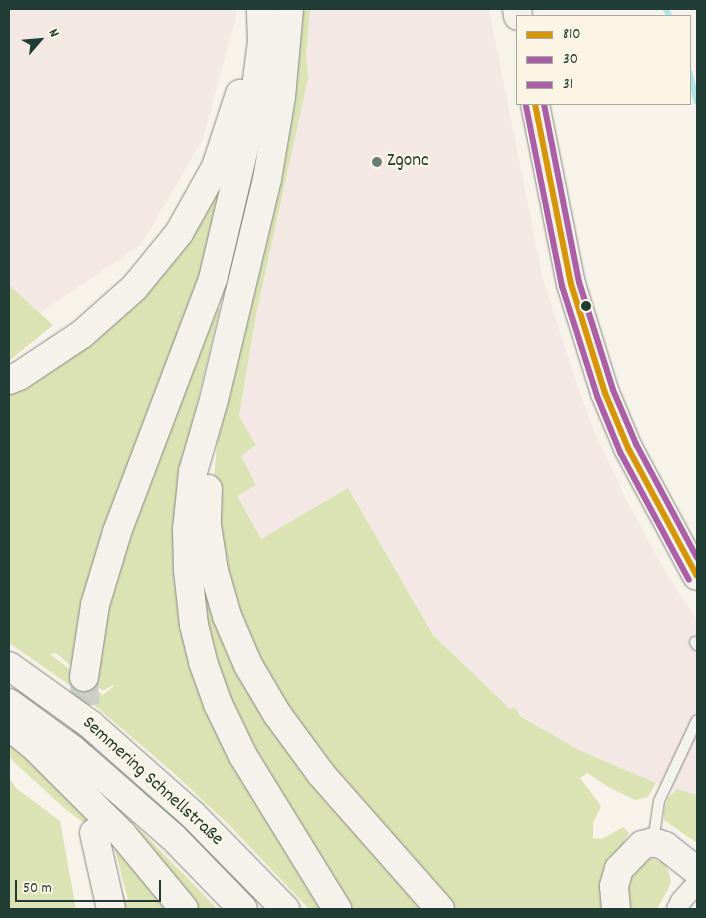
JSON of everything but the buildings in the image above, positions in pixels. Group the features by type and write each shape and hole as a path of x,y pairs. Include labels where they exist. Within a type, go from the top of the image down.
{"main road":[{"path":"9,380 19,376 82,334 134,288 179,233 216,167 238,106 257,9"},
{"path":"84,677 95,605 117,532 213,279 253,110 262,42 261,9"},
{"path":"289,9 281,97 267,179 214,400 193,472 188,530 188,570 194,625 203,662 218,704 243,756 337,909"},
{"path":"535,105 571,284 605,393 628,448 697,576"},
{"path":"214,400 208,474 207,525 214,571 227,616 248,664 277,714 322,774 440,909"},
{"name":"Semmering Schnellstraße","path":"9,666 90,725 193,815 285,909"},
{"name":"Semmering Schnellstraße","path":"9,703 72,750 173,837 242,909"},
{"path":"9,726 37,750 122,834 184,909"},
{"path":"94,833 111,909"},
{"path":"616,909 614,886 619,869 642,845 653,842 665,846 697,871"}],"street":[{"path":"677,909 697,883"}],"lane":[{"path":"653,842 659,801 697,720"}],"shaded area":[{"path":"9,9 236,9 236,17 203,139 141,245 40,313 9,285"},
{"path":"310,9 489,9 543,279 577,384 594,431 627,501 667,575 697,620 697,795 677,789 675,791 581,751 510,709 433,635 348,489 260,539 237,496 256,485 241,456 256,445 239,417 256,315 308,80 306,56"}],"green space":[{"path":"301,9 310,9 306,56 308,79 256,315 239,416 256,445 241,456 256,485 237,496 261,539 348,488 433,635 510,709 515,707 520,716 581,751 656,783 648,797 635,800 610,788 587,773 580,778 601,806 593,823 593,838 602,839 623,827 629,833 619,851 605,909 457,909 300,731 266,682 224,579 214,479 217,445"},
{"path":"230,152 216,229 72,667 56,653 50,654 103,695 114,686 103,691 93,683 104,604 201,344 217,308 220,308 192,425 184,470 180,603 325,909 309,909 228,824 176,775 78,691 9,643 9,390 87,343"},
{"path":"9,285 53,325 9,361"},
{"path":"201,558 216,609 430,909 350,909 239,724 222,685 202,607"},
{"path":"9,741 71,796 170,909 121,909 119,885 126,901 128,900 114,846 64,808 14,762 9,756"},
{"path":"9,778 16,788 60,821 76,909 9,909"},
{"path":"677,789 697,795 697,843 664,820 664,810 668,798"},
{"path":"138,828 217,909 195,909 133,832"},
{"path":"643,858 664,863 671,882 657,909 624,909 623,889"}],"waterway":[{"path":"666,9 669,15"},
{"path":"691,77 697,101"}],"tunnel":[{"path":"84,677 89,781"}],"transit line":[{"name":"810","path":"535,105 571,284 605,393 628,448 697,576"},
{"name":"31","path":"544,105 579,282 613,390 636,444 697,558"},
{"name":"30","path":"526,106 562,286 597,396 620,452 689,580"}],"place":[{"name":"Zgonc","path":"377,162"}]}
